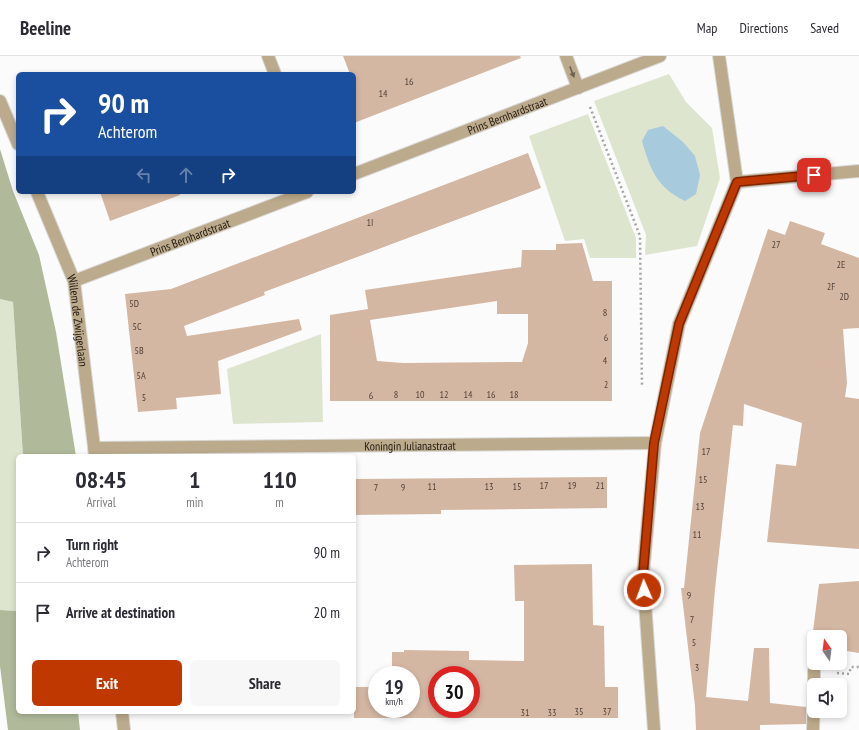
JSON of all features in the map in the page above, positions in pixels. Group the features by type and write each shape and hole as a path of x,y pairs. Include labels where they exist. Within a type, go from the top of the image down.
{"street":[{"path":"268,56 274,72"},
{"path":"566,56 580,87"},
{"name":"Prins Bernhardstraat","path":"356,173 660,56"},
{"path":"654,730 643,574 654,443 679,324 737,182 719,56"},
{"path":"0,102 16,139"},
{"path":"737,182 859,171"},
{"name":"Willem de Zwijgerlaan","path":"39,194 74,281 95,452"},
{"name":"Prins Bernhardstraat","path":"74,281 302,194"},
{"name":"Koningin Julianastraat","path":"95,452 654,443"},
{"path":"814,671 814,678"},
{"path":"122,714 124,730"},
{"path":"813,718 813,730"}],"path":[{"path":"580,87 640,236 642,388"}],"green space":[{"path":"669,74 686,102 712,128 720,178 697,246 645,255 646,235 594,101"},
{"path":"588,114 636,238 636,258 590,258 584,239 565,241 529,136"},
{"path":"0,149 13,191 39,255 56,332 76,454 23,454 13,302 0,299"},
{"path":"0,299 13,302 23,454 16,454 16,611 0,610"},
{"path":"321,334 323,422 233,424 227,369"},
{"path":"0,610 16,611 16,714 78,714 80,730 8,730 0,666"}],"water":[{"path":"663,126 683,142 695,156 700,175 696,194 685,201 675,196 661,184 648,160 642,141 648,130"}],"building":[{"path":"343,56 520,56 521,58 356,122 356,72 349,72"},
{"path":"528,153 541,188 264,292 265,295 184,326 187,336 299,319 302,330 218,361 221,394 176,398 177,409 138,412 125,294 171,289"},
{"path":"101,194 180,194 180,195 110,221"},
{"path":"790,221 825,233 821,244 859,258 859,328 843,329 847,383 845,397 859,399 859,549 767,542 776,464 796,466 802,423 744,404 743,426 733,425 715,589 706,697 748,701 754,648 769,648 770,703 806,707 806,724 760,725 760,730 696,730 695,706 681,588 684,588 700,433 768,229 785,235"},
{"path":"582,243 593,281 612,281 612,401 330,401 330,315 368,309 365,290 521,267 522,250 556,250 556,244","holes":["497,301 497,314 528,314 528,343 522,362 403,363 377,361 370,320"]},
{"path":"607,477 607,508 441,510 441,514 356,515 356,479"},
{"path":"592,564 593,625 604,626 605,687 618,687 618,718 480,718 480,666 428,666 428,718 420,718 420,666 392,666 392,652 404,652 404,650 469,651 469,660 524,661 524,601 515,601 514,565"},
{"path":"859,581 859,653 847,651 847,630 813,630 819,584"},
{"path":"356,687 368,687 368,718 354,718 354,714 356,714"}],"route":[{"path":"644,590 643,574 654,443 679,324 737,182 814,175"}]}
